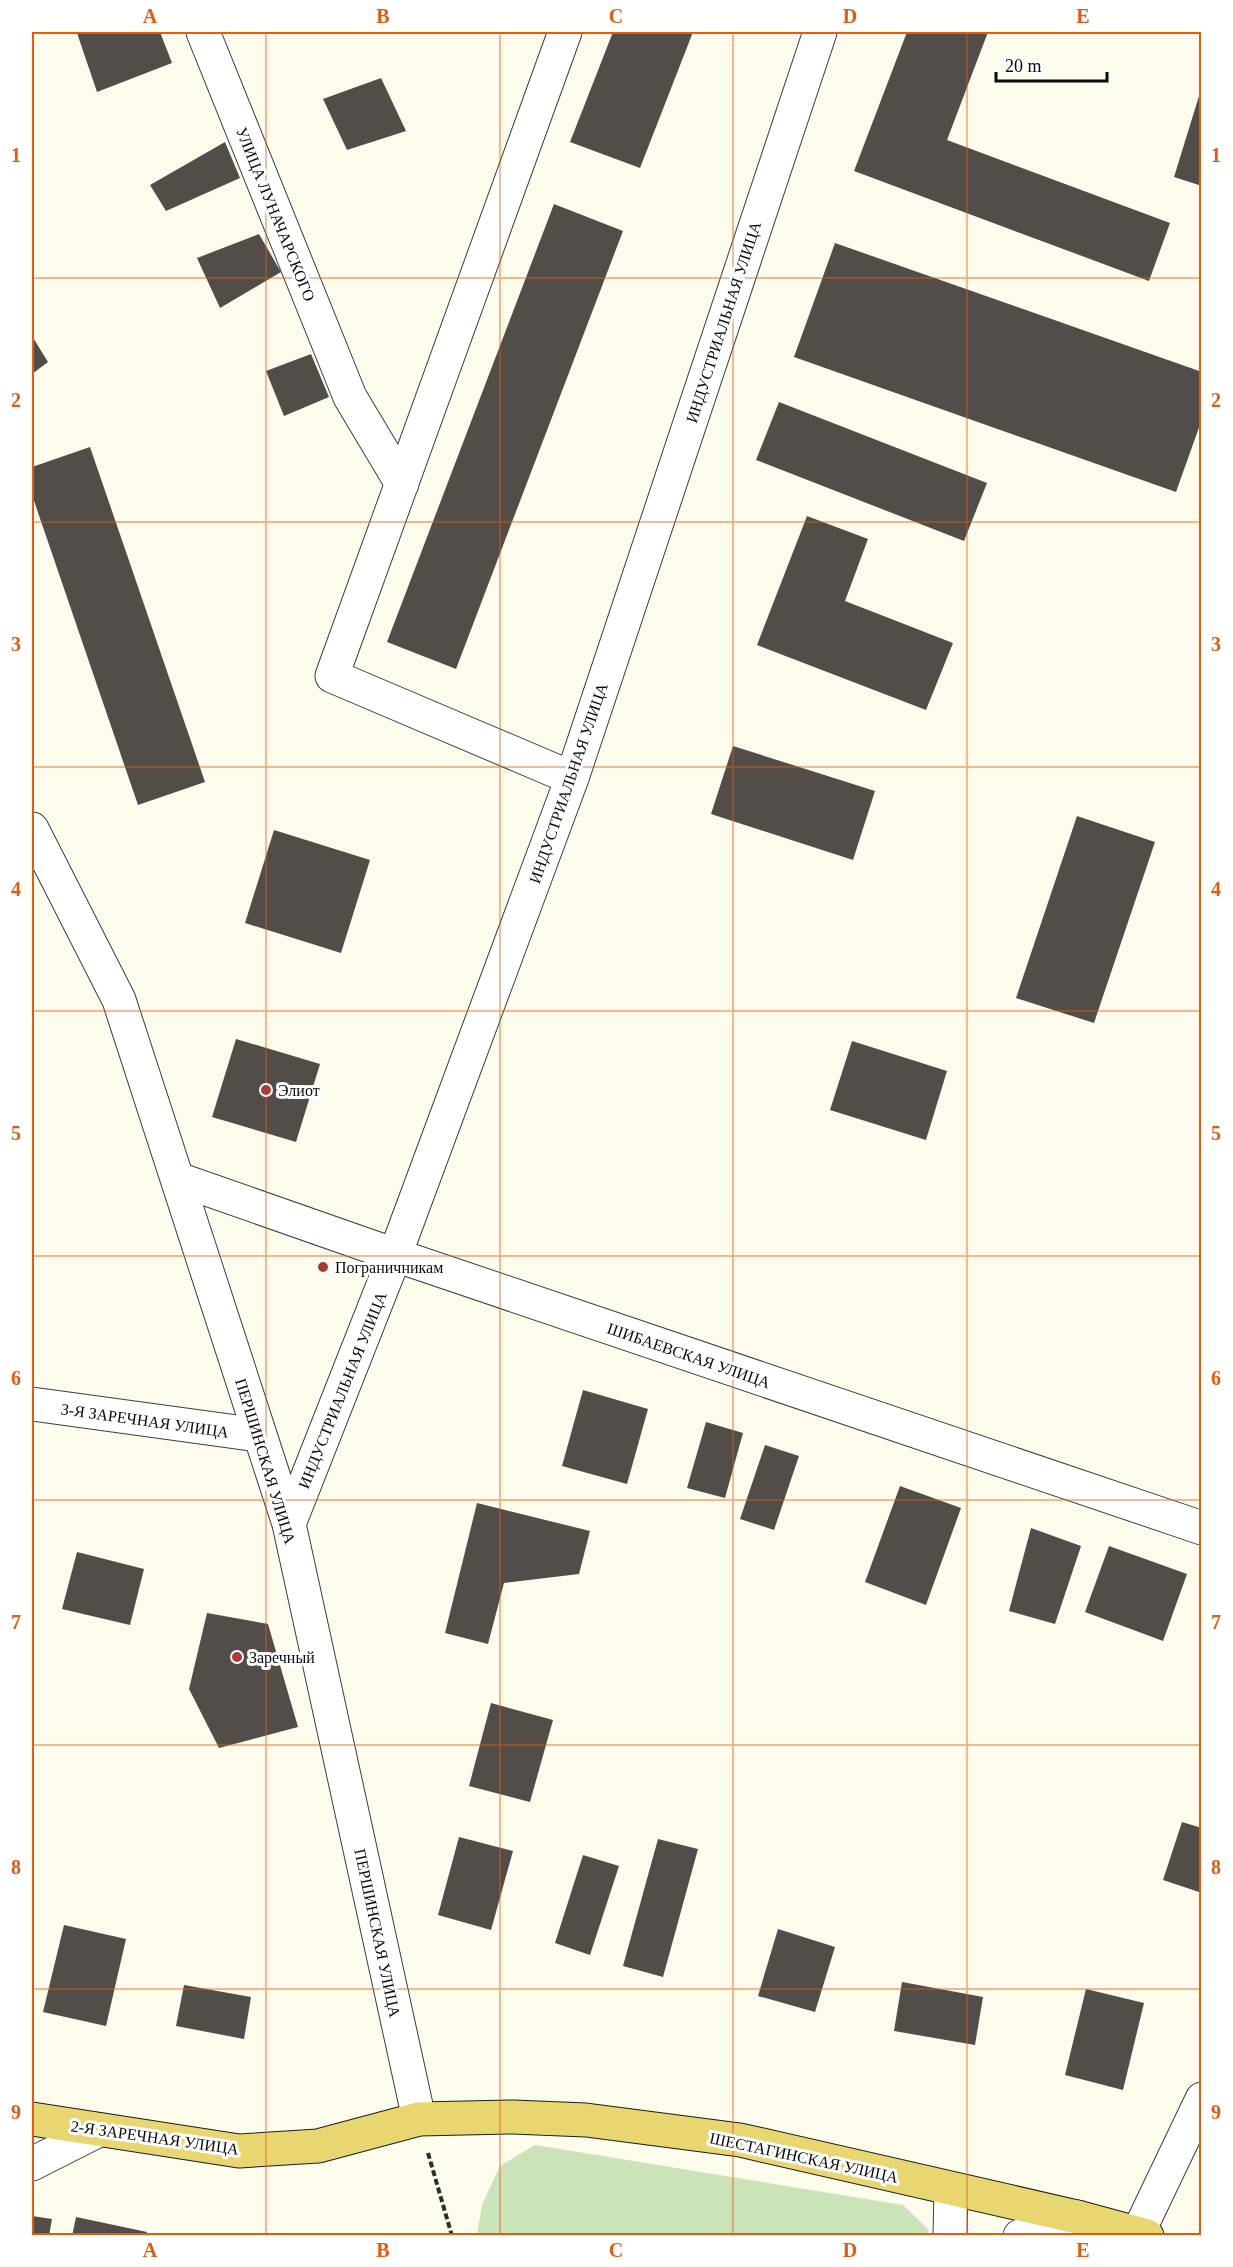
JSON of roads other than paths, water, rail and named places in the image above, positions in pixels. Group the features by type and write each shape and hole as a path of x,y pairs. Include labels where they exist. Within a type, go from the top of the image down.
{"main road":[{"name":"ШЕСТАГИНСКАЯ УЛИЦА","path":"419,2119 513,2117 586,2120 740,2140 1143,2234"},
{"name":"2-Я ЗАРЕЧНАЯ УЛИЦА","path":"32,2119 239,2151 318,2145 419,2119"}],"street":[{"name":"УЛИЦА ЛУНАЧАРСКОГО","path":"203,32 350,397 402,484"},
{"path":"565,32 332,676 572,778"},
{"name":"ИНДУСТРИАЛЬНАЯ УЛИЦА","path":"288,1524 395,1256 572,778 820,32"},
{"name":"ПЕРШИНСКАЯ УЛИЦА","path":"32,829 119,1000 288,1524 419,2119"},
{"name":"ШИБАЕВСКАЯ УЛИЦА","path":"178,1179 395,1256 1202,1528"},
{"name":"3-Я ЗАРЕЧНАЯ УЛИЦА","path":"32,1404 258,1435"},
{"path":"1143,2234 1202,2099"},
{"path":"32,2164 99,2130"},
{"path":"950,2235 951,2189"},
{"path":"1020,2235 1077,2217"}],"place":[{"name":"Элиот","path":"266,1090"},
{"name":"Пограничникам","path":"323,1267"},
{"name":"Заречный","path":"237,1657"}]}
